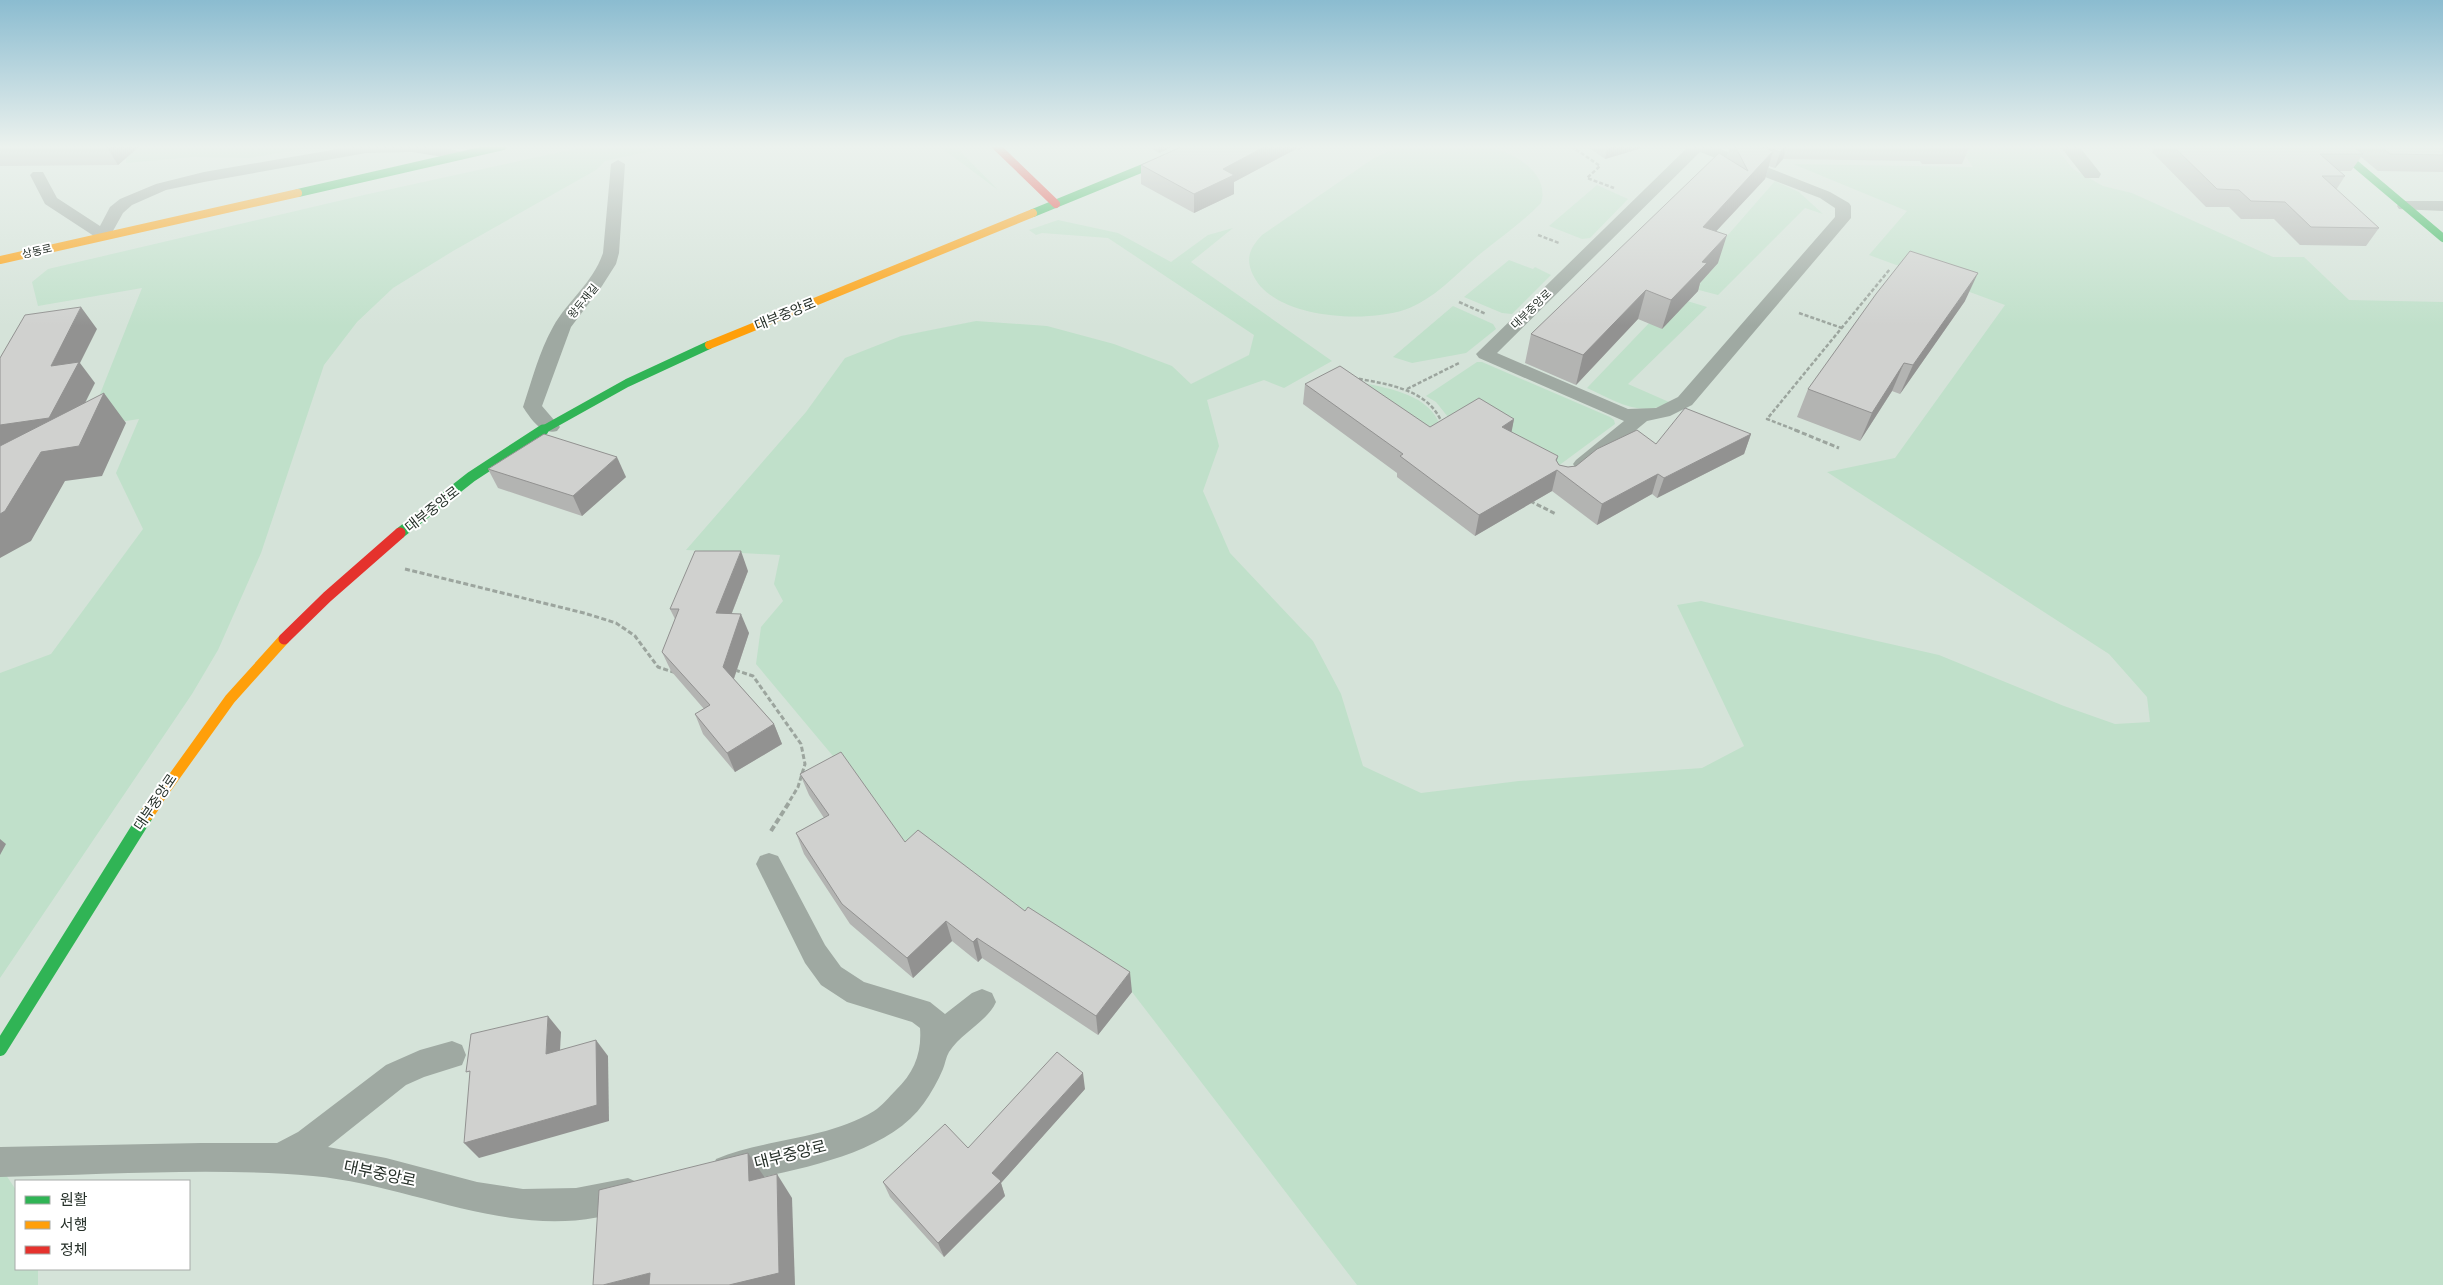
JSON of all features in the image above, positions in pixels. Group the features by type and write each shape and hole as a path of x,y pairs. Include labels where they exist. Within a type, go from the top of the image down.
{"street":[{"name":"상동로","path":"0,260 235,206"},
{"name":"대부중앙로","path":"0,1049 126,845 186,756 232,697 295,627 368,560 432,507 516,448 550,427 601,397 672,360 1051,206"},
{"path":"2405,206 2443,238"}],"lane":[{"path":"58,206 104,235"},
{"name":"상동로","path":"104,235 116,210 121,206"},
{"name":"왕두재길","path":"550,427 532,407 563,325 602,277 608,266 611,253 615,206"},
{"name":"대부중앙로","path":"1637,206 1485,354 1625,415 1641,416 1667,412 1685,401 1843,218 1842,206"},
{"path":"2405,206 2443,206"},
{"path":"1570,474 1641,416"},
{"name":"대부중앙로","path":"702,1176 843,1141 886,1121 913,1094 929,1068 936,1046 934,1022 920,1011 857,994 831,976 815,954 768,864"},
{"path":"936,1046 952,1025 982,1002"},
{"name":"대부중앙로","path":"280,1158 308,1143 396,1075 420,1064 452,1055"},
{"name":"대부중앙로","path":"0,1162 280,1158 340,1164 477,1196 522,1204 562,1206 598,1202 655,1188"}],"path":[{"path":"1839,448 1767,419 1890,269"},
{"path":"1770,303 1842,328"},
{"path":"1407,389 1468,358 1485,354"},
{"path":"1344,376 1407,389 1430,404 1444,418 1444,429 1430,446 1425,452 1344,376"},
{"path":"1430,446 1438,452"},
{"path":"1521,497 1556,514"},
{"path":"368,560 584,613 616,623 635,636 658,667 674,673 683,673"},
{"path":"729,670 737,670 753,676 801,744 805,764 798,787 772,828 768,847 768,864"}],"green space":[{"path":"317,206 533,206 393,288 357,322 324,365 261,553 218,650 192,694 0,978 0,673 51,654 143,529 116,473 139,419 87,427 142,288 38,306 32,282 48,269"},
{"path":"1304,206 1538,206 1435,293 1415,306 1387,314 1344,316 1321,314 1299,309 1280,301 1264,290 1253,275 1249,263 1254,244 1262,235"},
{"path":"1572,206 1621,206 1590,238 1582,239 1549,226"},
{"path":"1753,206 1814,206 1823,214 1805,208 1718,295 1695,289 1707,259"},
{"path":"1895,206 2161,206 2273,257 2304,257 2349,300 2443,302 2443,1285 1357,1285 1132,992 896,841 848,774 756,664 761,627 783,601 774,584 780,555 686,550 806,412 845,358 901,336 976,321 1047,326 1114,344 1172,366 1191,384 1249,355 1254,335 1108,238 1042,233 1036,235 1029,230 1058,220 1118,233 1171,262 1208,235 1233,228 1191,262 1332,361 1284,388 1264,380 1207,400 1219,446 1203,491 1230,553 1313,641 1341,694 1363,766 1421,793 1519,781 1702,768 1744,746 1677,605 1701,601 1939,655 2064,706 2115,724 2150,722 2147,697 2109,654 1827,472 1895,458 2005,305 1869,255 1907,211"},
{"path":"1509,260 1533,269 1535,267 1551,275 1512,314 1502,313 1464,297"},
{"path":"1674,297 1707,307 1628,384 1669,402 1659,407 1638,408 1617,402 1587,388"},
{"path":"1453,306 1493,324 1496,329 1466,353 1412,363 1393,357"},
{"path":"1477,362 1482,362 1610,417 1614,420 1615,424 1527,489 1448,417 1436,402 1426,396"},
{"path":"1364,383 1397,391 1418,400 1435,415 1440,425 1433,435"},
{"path":"0,1175 6,1175 15,1188 15,1270 38,1270 38,1285 0,1285"}],"building":[{"path":"1664,206 1722,206 1703,227 1727,235 1702,262 1707,263 1671,300 1646,290 1583,355 1531,334"},
{"path":"2289,206 2355,206 2379,228 2311,227"},
{"path":"1910,251 1978,273 1913,365 1904,363 1872,413 1808,389 1876,294"},
{"path":"81,307 51,366 79,362 49,418 0,425 0,358 25,315"},
{"path":"1340,366 1430,427 1479,398 1514,419 1502,427 1558,456 1556,460 1559,465 1568,467 1576,466 1597,449 1637,430 1656,444 1685,408 1751,434 1664,478 1658,474 1602,504 1557,470 1479,515 1400,456 1403,454 1305,384"},
{"path":"104,393 79,446 41,452 5,511 0,514 0,446"},
{"path":"544,434 617,457 573,496 488,469"},
{"path":"695,551 741,551 716,613 741,614 723,667 774,724 727,753 695,714 710,705 662,652 679,609 670,609"},
{"path":"841,752 905,842 918,830 1025,911 1028,907 1130,972 1096,1016 977,938 973,942 946,921 907,958 842,904 796,833 829,815 800,774"},
{"path":"548,1016 546,1054 596,1040 597,1105 464,1143 470,1071 466,1072 471,1034"},
{"path":"1057,1052 1083,1073 992,1173 1001,1181 938,1243 883,1182 945,1124 968,1148"},
{"path":"748,1153 749,1181 777,1174 779,1273 729,1285 649,1285 650,1273 603,1285 593,1285 599,1190"}],"traffic: fast":[{"path":"1033,213 1050,206"},
{"path":"2405,206 2443,238"},
{"path":"400,533 471,477 547,427 627,383 709,345"},
{"path":"0,1049 147,814"}],"traffic: slow":[{"path":"0,260 240,206"},
{"path":"709,345 1033,213"},
{"path":"147,814 230,699 284,639"}],"traffic: jam":[{"path":"284,639 327,597 400,533"}]}
